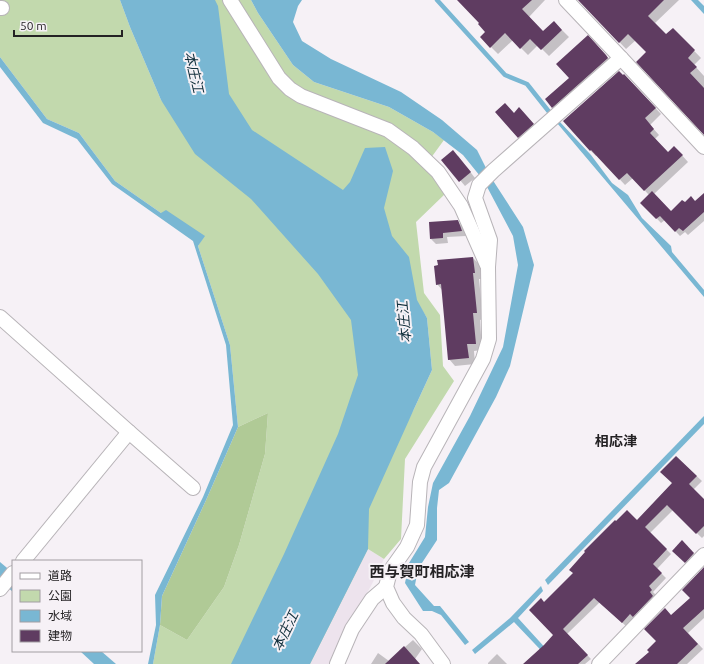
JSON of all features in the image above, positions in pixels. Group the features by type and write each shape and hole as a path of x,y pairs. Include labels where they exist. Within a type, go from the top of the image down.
{"street":[{"path":"230,0 279,78 290,89 301,96 388,130 413,148 438,172 461,206 488,267"},
{"path":"566,0 704,147"},
{"path":"337,664 352,630 372,599 386,588 390,572 407,547 417,525 420,482 424,467 483,358 488,339 488,267 490,240 475,198 479,185 621,58"},
{"path":"0,317 193,488"},
{"path":"24,560 129,432"},
{"path":"599,664 704,555"},
{"path":"0,589 12,574"},
{"path":"386,588 400,613 421,634 443,664"}],"shaded area":[{"path":"368,549 384,559 349,625 331,664 231,664"}],"green space":[{"path":"0,0 120,0 161,100 342,262 377,352 239,664 153,664 160,625 187,640 224,587 239,545 265,454 268,413 238,427 230,345 198,246 204,236 161,213 115,181 79,133 47,119 0,57"},
{"path":"197,0 251,0 293,65 314,82 389,107 433,132 444,140 425,166 445,194 416,222 424,293 440,315 443,366 454,381 405,459 401,539 384,559 368,549 310,664 281,664 414,409 432,370 427,318 356,203 241,138"},
{"path":"268,413 265,454 239,545 224,587 187,640 160,625 162,596 238,427"}],"water":[{"name":"本庄江","path":"120,0 215,0 218,6 229,94 252,130 343,190 350,182 365,148 385,147 393,171 384,208 392,236 409,257 417,300 427,318 432,370 369,509 368,549 310,664 231,664 284,554 338,434 358,375 351,320 318,274 251,199 195,154 161,100"},
{"path":"251,0 302,0 298,6 293,22 302,41 331,59 401,92 442,120 477,150 487,170 480,176 463,155 433,132 389,107 314,82 293,65"},
{"path":"691,0 698,0 704,6 704,14"},
{"path":"0,57 47,119 79,133 115,181 161,213 166,210 205,236 198,246 230,345 238,427 162,596 160,625 153,664 148,664 156,625 155,595 203,497 233,425 226,345 193,241 112,184 77,139 43,123 0,67"},
{"path":"559,121 591,155 612,183 628,195 642,218 671,246 672,252 704,290 704,297 557,123"},
{"path":"492,179 523,227 534,265 510,366 496,397 449,483 439,490 437,508 437,540 418,569 415,585 434,606 440,606 469,642 465,645 441,615 432,611 423,611 405,583 409,563 425,537 428,507 433,483 470,416 503,347 518,265 513,236 485,183"},
{"path":"704,416 704,424 548,585 545,580"},
{"path":"0,562 12,572 12,591 0,581"},
{"path":"541,586 543,591 518,618 560,664 554,664 514,622 475,654 472,650 510,618"},
{"path":"81,652 102,652 116,664 94,664"}],"building":[{"path":"457,0 532,0 522,9 543,31 554,21 562,30 541,50 530,39 520,49 505,33 490,48 480,37 485,32 478,24 479,23"},
{"path":"578,0 664,0 648,16 666,34 673,28 695,50 688,58 697,67 690,73 704,88 704,135 636,62 646,52 628,34 619,43"},
{"path":"588,35 608,58 552,108 545,99 569,78 556,64"},
{"path":"619,71 623,75 624,74 656,108 645,118 654,129 650,133 668,152 674,146 683,155 644,191 627,173 619,180 563,121"},
{"path":"505,103 514,113 519,107 534,124 518,138 495,112"},
{"path":"453,150 471,172 459,182 441,160"},
{"path":"652,191 671,211 682,200 685,202 691,196 695,201 704,193 704,212 683,231 679,228 675,232 660,216 656,219 640,203"},
{"path":"458,220 462,231 443,233 443,238 430,239 429,222"},
{"path":"473,257 477,313 473,313 476,344 467,344 469,358 448,360 441,284 436,285 434,266 438,265 437,260"},
{"path":"676,456 697,476 689,484 704,499 704,526 696,534 667,505 645,527 667,549 653,564 662,573 649,586 652,590 650,592 653,596 633,617 630,614 622,623 594,598 563,629 588,655 578,664 523,664 553,635 529,610 541,598 544,602 573,573 569,570 585,552 584,551 627,510 637,520 672,483 660,472"},
{"path":"682,540 694,553 685,563 672,551"},
{"path":"704,567 704,609 683,628 698,644 677,664 635,664 649,652 647,650 656,641 644,629 665,608 671,615 690,598 682,590"},
{"path":"404,646 420,664 385,664"}],"waterway":[{"path":"437,0 505,75 527,84 550,113"}],"district":[{"name":"相応津","path":"616,441"},
{"name":"西与賀町相応津","path":"422,572"}]}
